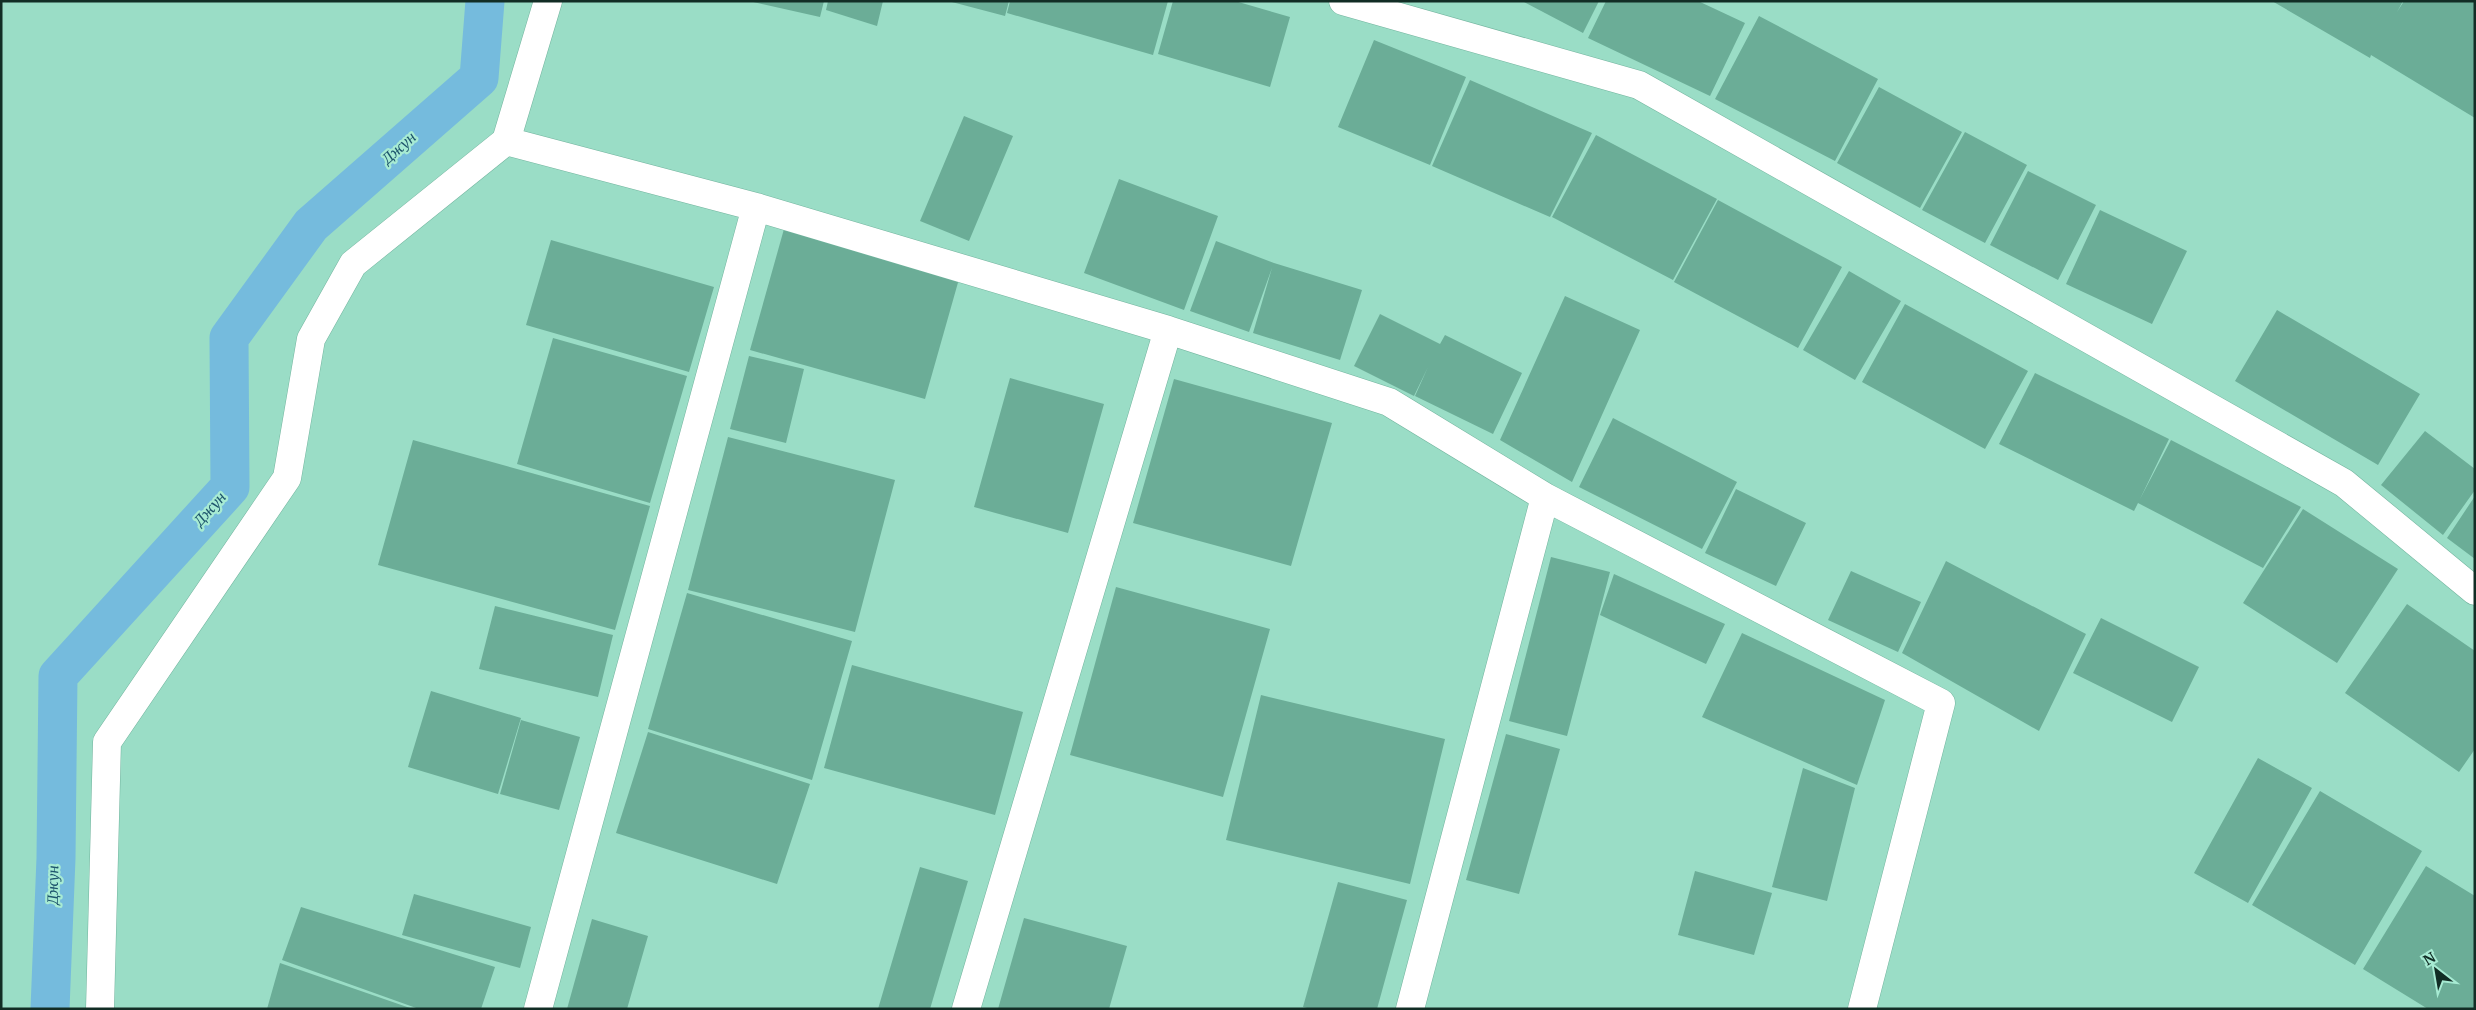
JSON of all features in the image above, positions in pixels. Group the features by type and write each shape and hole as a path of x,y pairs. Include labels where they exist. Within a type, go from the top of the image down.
{"street":[{"path":"100,1009 108,742 287,478 311,339 353,264 506,140 548,1"},
{"path":"1343,1 1639,85 2344,483 2475,591"},
{"path":"506,140 756,207 1168,330 1389,402 1545,497 1941,703 1862,1009"},
{"path":"538,1009 756,207"},
{"path":"966,1009 1168,330"},
{"path":"1410,1009 1545,497"}],"building":[{"path":"749,1 824,1 820,17"},
{"path":"828,1 883,1 877,26 826,10"},
{"path":"948,1 1009,1 1005,16"},
{"path":"1010,1 1168,1 1153,55 1007,13"},
{"path":"1173,1 1235,1 1290,17 1270,87 1158,54"},
{"path":"1522,1 1599,1 1583,33"},
{"path":"1606,1 1698,1 1745,23 1710,96 1588,38"},
{"path":"2272,1 2403,1 2397,12 2404,1 2475,1 2475,118 2371,55 2370,58"},
{"path":"1759,16 1878,79 1835,161 1715,99"},
{"path":"1374,40 1466,77 1430,165 1338,127"},
{"path":"1470,80 1592,133 1550,217 1432,166"},
{"path":"1879,87 1962,132 1920,208 1837,163"},
{"path":"964,116 1013,136 969,241 920,221"},
{"path":"1965,132 2027,165 1985,243 1922,210"},
{"path":"1596,135 1717,199 1673,280 1552,217"},
{"path":"2028,171 2096,205 2058,280 1990,245"},
{"path":"1119,179 1218,216 1184,310 1084,273"},
{"path":"1718,200 1842,267 1798,348 1674,282"},
{"path":"2100,210 2187,251 2152,324 2066,284"},
{"path":"784,229 959,279 925,399 750,350"},
{"path":"551,240 714,287 689,372 526,325"},
{"path":"1216,241 1274,263 1362,290 1340,360 1253,333 1272,268 1249,332 1190,311"},
{"path":"1849,271 1901,301 1855,380 1803,350"},
{"path":"1565,296 1640,330 1572,482 1500,440"},
{"path":"1905,304 2028,371 1985,449 1862,382"},
{"path":"2277,310 2420,394 2378,465 2235,381"},
{"path":"1380,314 1440,344 1445,335 1522,373 1493,434 1415,396 1428,367 1414,396 1354,366"},
{"path":"553,338 687,376 650,503 517,464"},
{"path":"749,356 804,369 786,443 730,429"},
{"path":"2035,373 2169,439 2140,499 2171,440 2301,507 2263,568 2138,503 2134,511 1999,444"},
{"path":"1010,378 1104,404 1068,533 974,507"},
{"path":"1174,379 1332,423 1291,566 1133,523"},
{"path":"1613,418 1737,482 1702,549 1579,487"},
{"path":"2425,431 2475,469 2475,490 2443,535 2381,485"},
{"path":"728,437 895,480 855,632 688,590"},
{"path":"413,440 650,506 615,630 378,565"},
{"path":"1736,489 1806,523 1776,586 1705,553"},
{"path":"2475,496 2475,559 2447,538"},
{"path":"2303,509 2398,569 2337,663 2243,603"},
{"path":"1551,557 1610,572 1567,736 1509,721"},
{"path":"1946,561 2086,634 2039,731 1902,653"},
{"path":"1851,571 1921,602 1898,652 1828,620"},
{"path":"1614,574 1725,624 1706,664 1600,615"},
{"path":"1116,587 1270,629 1223,797 1070,755"},
{"path":"687,593 852,641 812,780 648,729"},
{"path":"2407,604 2475,651 2475,749 2459,772 2345,693"},
{"path":"495,606 613,635 598,697 479,669"},
{"path":"2101,618 2199,667 2172,722 2073,673"},
{"path":"1742,633 1885,700 1857,785 1702,717"},
{"path":"852,665 1023,712 995,815 824,768"},
{"path":"431,691 521,718 498,794 408,767"},
{"path":"1261,695 1445,739 1410,884 1226,840"},
{"path":"521,720 580,737 559,810 500,794"},
{"path":"648,732 810,784 777,884 616,833"},
{"path":"1506,734 1560,749 1519,894 1466,880"},
{"path":"2258,758 2312,788 2248,903 2194,873"},
{"path":"1803,768 1855,788 1827,901 1772,887"},
{"path":"2320,791 2422,851 2355,965 2252,905"},
{"path":"2426,866 2475,896 2475,1009 2428,1009 2363,969"},
{"path":"920,867 968,881 930,1009 878,1009"},
{"path":"1695,871 1772,893 1754,955 1678,935"},
{"path":"1338,882 1407,900 1377,1009 1311,1009 1303,1007"},
{"path":"414,894 531,927 520,968 402,935"},
{"path":"301,907 495,967 481,1009 419,1009 282,960"},
{"path":"1024,918 1127,946 1109,1009 998,1009"},
{"path":"592,919 648,936 627,1009 567,1009"},
{"path":"280,963 410,1008 410,1009 267,1009"}],"waterway":[{"name":"Джун","path":"50,1009 56,858 58,676 230,487 229,338 311,225 479,78 485,1"}]}
